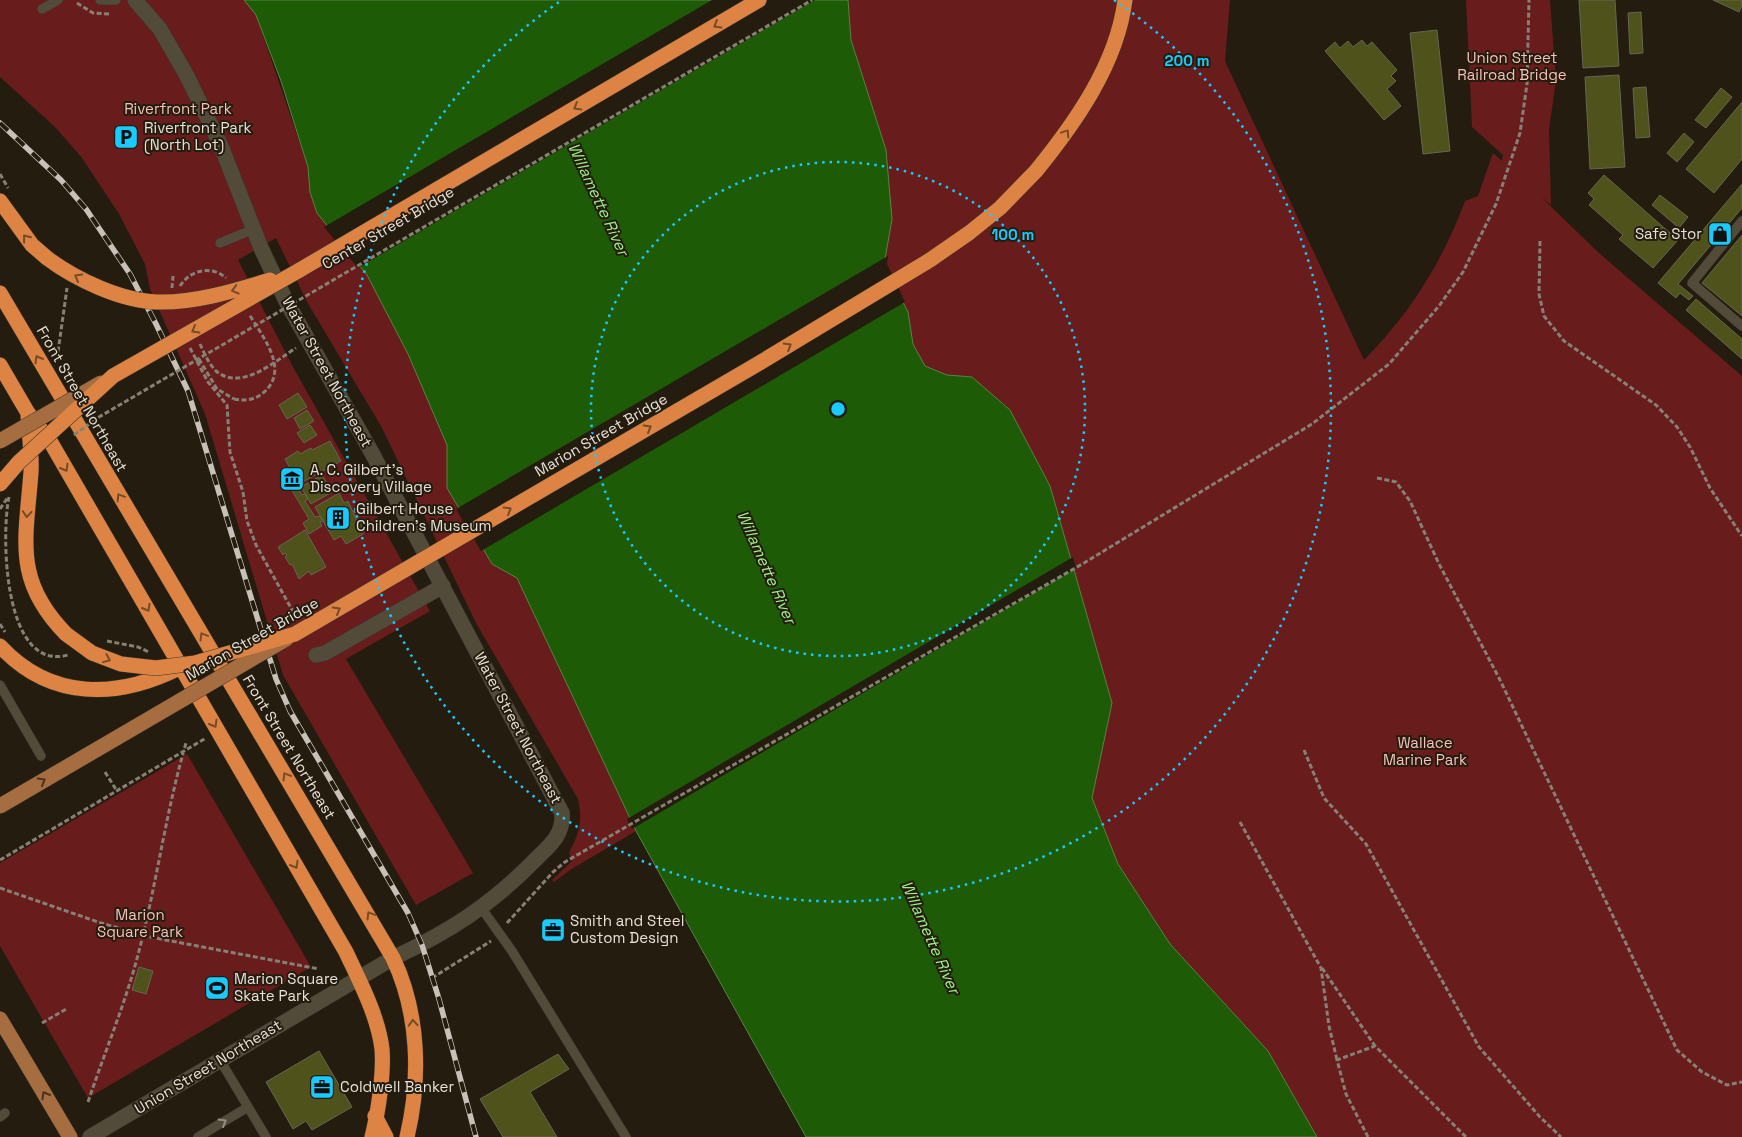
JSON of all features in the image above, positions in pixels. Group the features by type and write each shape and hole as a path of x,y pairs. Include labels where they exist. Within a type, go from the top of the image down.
{"highway":[{"name":"Center Street Bridge","path":"113,376 298,271 760,0"},
{"name":"Marion Street Bridge","path":"295,634 756,365 930,260 969,233 1019,190 1058,144 1096,84 1123,18 1126,0"},
{"path":"1123,18 1132,0"},
{"path":"0,201 32,245 47,258 89,283 120,294 156,302 229,292 298,271"},
{"name":"Front Street Northeast","path":"0,293 393,958 401,975 412,1015 416,1061 413,1103 406,1137"},
{"path":"0,365 28,413 50,441 346,952 376,1026 382,1050 372,1137"},
{"path":"7,487 19,462 113,376"},
{"path":"28,413 31,472 25,558 39,600 66,634 92,653 121,664 156,668 195,663 295,634"},
{"path":"0,646 14,659 37,674 63,684 90,690 131,687 157,679 181,667"},
{"path":"375,1116 386,1137"}],"main road":[{"name":"Center Street Bridge","path":"0,441 113,376"},
{"name":"Marion Street Bridge","path":"0,806 295,634"},
{"path":"0,1019 70,1137"}],"street":[{"name":"Water Street Northeast","path":"135,0 160,29 188,76 221,146 254,229 286,301 372,453 560,806 563,823"},
{"path":"316,655 325,653 443,586"},
{"name":"Union Street Northeast","path":"90,1137 393,958 422,944 482,909 514,882 558,837 563,823"}],"lane":[{"path":"42,9 58,0"},
{"path":"100,0 116,0"},
{"path":"1742,221 1692,283 1742,326"},
{"path":"220,243 254,229"},
{"path":"0,685 41,756"},
{"path":"482,909 512,951 626,1137"},
{"path":"220,1060 266,1137"},
{"path":"198,1137 248,1107"}],"path":[{"name":"Center Street Bridge","path":"68,439 99,417 812,0"},
{"path":"507,923 553,872 603,840 1092,558 1312,424 1364,385 1388,364 1412,338 1463,272 1496,204 1520,133 1527,84 1529,0"},
{"path":"1540,240 1539,294 1544,316 1564,342 1656,405 1677,426 1690,447 1710,488 1742,536"},
{"path":"172,290 173,276"},
{"path":"199,359 212,383 224,395 248,400 258,396 267,389 275,373 274,359 244,305"},
{"path":"203,350 215,370 224,376 242,378 308,342"},
{"path":"189,346 210,385 227,405 230,452 243,492 246,520 256,545 295,617"},
{"path":"1377,478 1396,482 1410,501 1439,564 1499,678 1678,1050 1702,1072 1727,1085 1742,1082"},
{"path":"0,509 7,487"},
{"path":"354,512 371,502"},
{"path":"0,860 218,731"},
{"path":"88,1102 128,989 186,743"},
{"path":"1304,750 1324,798 1366,844 1479,1047 1540,1117 1561,1137"},
{"path":"105,772 117,792"},
{"path":"1240,822 1322,968 1375,1046 1466,1137"},
{"path":"0,888 142,935 319,969"},
{"path":"432,978 494,939"},
{"path":"1322,968 1328,1026 1346,1094 1368,1137"},
{"path":"42,1023 68,1008"},
{"path":"1337,1060 1375,1046"}],"green space":[{"name":"Riverfront Park","path":"0,0 244,0 256,15 308,167 310,192 317,213 367,275 408,354 448,445 447,488 492,564 517,578 636,831 570,870 554,882 552,880 572,861 569,853 578,833 580,821 578,799 476,623 381,426 307,302 276,238 238,260 293,367 430,611 346,659 473,873 416,905 283,675 205,414 150,289 145,264 119,214 82,158 55,127 0,77"},
{"name":"Wallace Marine Park","path":"848,0 1230,0 1225,61 1364,360 1396,325 1423,286 1446,245 1465,201 1478,196 1493,153 1502,161 1503,155 1472,127 1466,0 1550,0 1556,81 1549,129 1551,205 1541,197 1599,253 1742,376 1742,1137 1317,1137 1268,1051 1170,944 1118,864 1092,798 1112,703 1050,486 1010,410 972,377 947,375 925,366 913,344 908,312 884,265 886,150 851,40"},
{"name":"Marion Square Park","path":"187,754 311,967 88,1098 0,946 0,863"}],"water":[{"name":"Willamette River","path":"244,0 848,0 851,40 886,150 892,219 884,265 908,312 913,344 925,366 947,375 972,377 1010,410 1050,486 1112,703 1092,798 1118,864 1170,944 1268,1051 1317,1137 806,1137 636,831 517,578 492,564 447,488 447,445 408,354 367,275 317,213 310,192 308,167 281,81 256,15"}],"pier":[{"path":"712,0 815,0 358,268 324,227"},
{"path":"888,256 887,264 905,302 481,551 456,509"},
{"path":"1073,557 1076,568 632,829 627,819"}],"building":[{"path":"1579,0 1615,0 1619,66 1583,68"},
{"path":"1713,0 1742,0 1742,5 1739,12"},
{"path":"1641,12 1643,53 1630,54 1628,13"},
{"path":"1437,30 1450,151 1423,154 1410,33"},
{"path":"1362,40 1367,46 1372,42 1397,70 1391,76 1396,81 1387,89 1401,106 1384,120 1325,51 1335,42 1340,48 1348,41 1353,47"},
{"path":"1619,75 1625,167 1590,169 1585,77"},
{"path":"1646,87 1650,137 1636,138 1633,88"},
{"path":"1721,88 1732,97 1706,128 1695,120"},
{"path":"1742,102 1742,159 1714,193 1686,169"},
{"path":"1684,133 1694,142 1677,162 1667,153"},
{"path":"1604,175 1678,240 1653,268 1619,239 1623,235 1589,205 1594,199 1588,193"},
{"path":"1742,184 1742,208 1678,284 1693,296 1689,300 1680,293 1676,298 1658,283"},
{"path":"1660,195 1688,217 1679,228 1652,205"},
{"path":"1742,235 1742,316 1702,283"},
{"path":"1696,299 1742,339 1742,359 1686,310"},
{"path":"298,393 307,407 287,419 279,405"},
{"path":"307,410 314,421 300,429 294,418"},
{"path":"310,425 317,435 304,443 297,433"},
{"path":"330,441 341,461 299,484 285,459 298,451 300,454"},
{"path":"287,469 292,477 294,475 297,480 294,481 302,495 305,494 308,499 305,501 315,517 320,516 323,521 320,522 322,526 309,534 303,523 309,519 281,472"},
{"path":"322,475 332,492 311,504 301,487"},
{"name":"Gilbert House Children's Museum","path":"339,493 344,503 348,501 358,523 363,520 367,527 363,534 346,544 341,536 334,540 315,507"},
{"path":"305,530 326,567 311,575 309,571 299,579 292,564 290,565 285,557 287,555 285,553 283,555 278,547"},
{"path":"139,967 153,971 146,994 132,990"},
{"path":"319,1051 352,1107 312,1130 306,1121 293,1129 266,1082"},
{"path":"558,1054 569,1069 530,1092 557,1137 503,1137 480,1099"}],"railway":[{"path":"0,123 61,180 86,209 130,274 188,391 276,679 290,711 408,913 422,945 439,999 476,1137"}],"place":[{"name":"Riverfront Park (North Lot)","path":"126,137"},
{"name":"Safe Stor","path":"1720,234"},
{"name":"A. C. Gilbert's Discovery Village","path":"292,479"},
{"name":"Gilbert House Children's Museum","path":"338,518"},
{"name":"Smith and Steel Custom Design","path":"553,930"},
{"name":"Marion Square Skate Park","path":"217,988"},
{"name":"Coldwell Banker","path":"322,1087"}],"park label":[{"name":"Union Street Railroad Bridge","path":"1512,66"}]}
